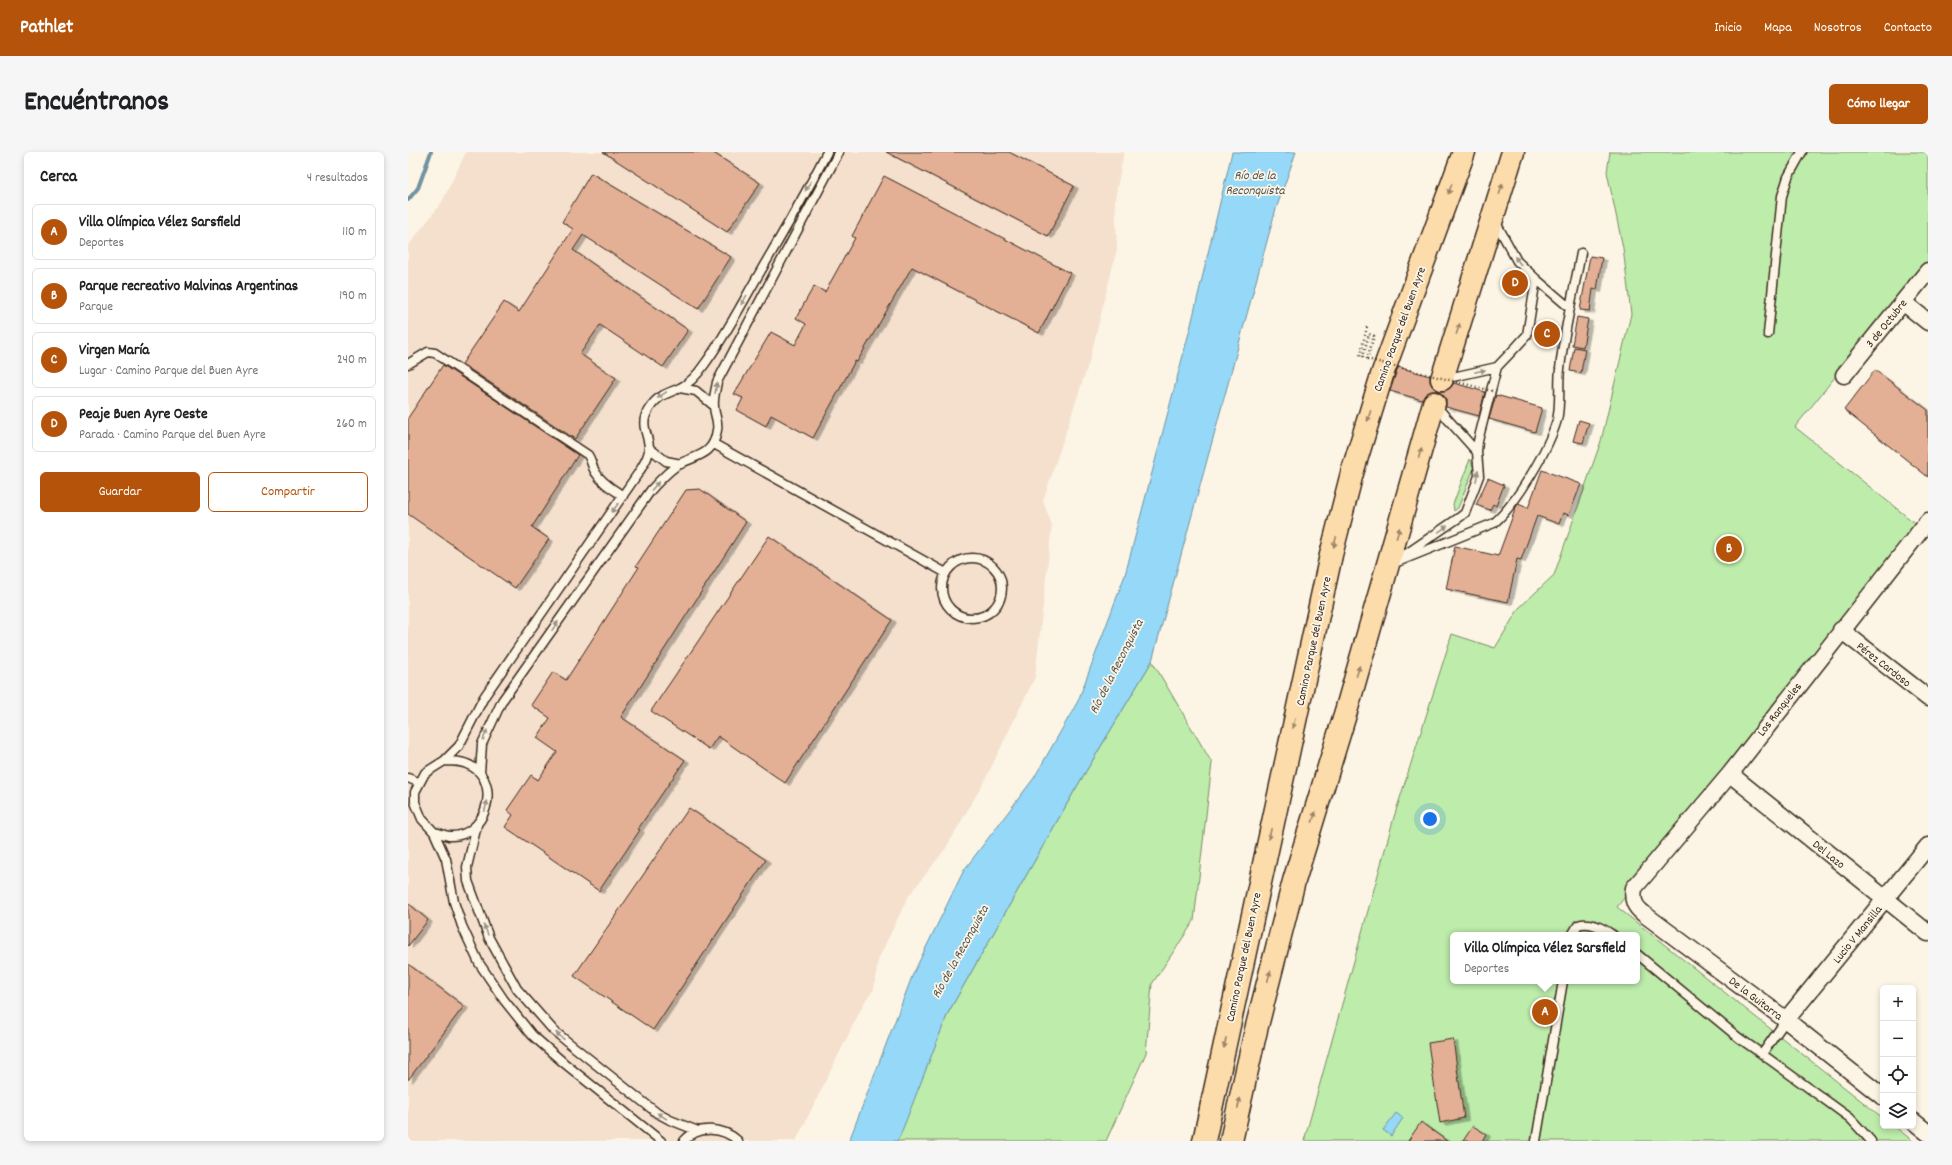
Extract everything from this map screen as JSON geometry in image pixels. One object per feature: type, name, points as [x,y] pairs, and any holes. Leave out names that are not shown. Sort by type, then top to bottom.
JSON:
[{"type":"highway","name":"Camino Parque del Buen Ayre","points":[[1204,1141],[1326,578],[1352,473],[1383,372],[1464,152]]},
{"type":"highway","points":[[1442,379],[1513,152]]},
{"type":"highway","points":[[1231,1141],[1256,1030],[1294,881],[1347,708],[1434,403]]},
{"type":"street","name":"3 de Octubre","points":[[1844,375],[1928,271]]},
{"type":"street","points":[[1903,302],[1928,322]]},
{"type":"street","name":"Los Ranqueles","points":[[1632,898],[1634,888],[1730,774],[1841,630],[1928,521]]},
{"type":"street","name":"Pérez Cardoso","points":[[1841,630],[1928,698]]},
{"type":"street","name":"Del Lazo","points":[[1730,774],[1928,933]]},
{"type":"street","name":"Lucio V Mansilla","points":[[1786,1020],[1928,846]]},
{"type":"street","name":"De la Guitarra","points":[[1632,898],[1635,907],[1786,1020],[1880,1095]]},
{"type":"street","points":[[1916,1123],[1928,1133]]},
{"type":"lane","points":[[661,1141],[564,1063],[532,1035],[504,1000],[479,962],[462,926],[454,902],[446,859],[434,832],[422,819],[415,802],[415,792],[418,782],[425,772],[444,761],[459,746],[484,697],[623,496],[646,460],[649,448],[644,432],[644,420],[648,410],[656,400],[666,392],[680,388],[694,378],[717,346],[827,152]]},
{"type":"lane","points":[[480,773],[482,744],[502,700],[652,490],[664,477],[681,464],[706,453],[714,444],[718,430],[714,405],[717,382],[839,152]]},
{"type":"lane","points":[[1768,334],[1782,196],[1788,178],[1802,152]]},
{"type":"lane","points":[[1493,216],[1517,261],[1570,308]]},
{"type":"lane","points":[[1387,566],[1494,523],[1504,514],[1538,463],[1550,440],[1557,419],[1560,369],[1581,252]]},
{"type":"lane","points":[[1387,566],[1465,513],[1479,476],[1477,452],[1478,440],[1497,367],[1527,335],[1536,279]]},
{"type":"lane","points":[[408,364],[428,352],[435,353],[588,456],[592,461],[594,471],[600,480],[623,496]]},
{"type":"lane","points":[[1442,379],[1497,367]]},
{"type":"lane","points":[[680,388],[696,391],[714,405]]},
{"type":"lane","points":[[1434,403],[1477,452]]},
{"type":"lane","points":[[714,444],[946,573]]},
{"type":"lane","points":[[649,448],[666,461],[681,464]]},
{"type":"lane","points":[[978,558],[987,561],[995,567],[1002,580],[1002,594],[999,603],[992,611],[983,616],[973,618],[958,614],[946,603],[942,593],[942,583],[946,573],[952,565],[960,560],[978,558]]},
{"type":"lane","points":[[444,761],[458,761],[471,766],[480,773],[485,783],[488,797],[486,810],[477,825],[467,867],[468,881],[488,938],[517,989],[554,1031],[657,1113],[698,1131]]},
{"type":"lane","points":[[408,778],[418,782]]},
{"type":"lane","points":[[434,832],[450,836],[466,832],[477,825]]},
{"type":"lane","points":[[1574,932],[1578,925],[1586,922],[1600,927],[1608,932]]},
{"type":"lane","points":[[1640,956],[1739,1038],[1850,1118],[1871,1141]]},
{"type":"lane","points":[[1536,1141],[1562,984]]},
{"type":"lane","points":[[1762,1054],[1786,1020]]},
{"type":"lane","points":[[684,1141],[698,1131],[713,1129],[730,1134],[738,1141]]},
{"type":"path","points":[[1367,327],[1360,356],[1363,356],[1369,334],[1374,336],[1367,359],[1496,392]]},
{"type":"shaded area","points":[[466,152],[1124,152],[1115,198],[1117,249],[1090,359],[1043,501],[1052,525],[1035,677],[986,778],[946,848],[908,897],[878,960],[874,989],[865,1001],[796,1141],[408,1141],[408,246],[442,202]]},
{"type":"green space","points":[[1610,152],[1928,152],[1928,261],[1795,427],[1916,524],[1617,907],[1880,1116],[1880,1129],[1898,1129],[1913,1141],[1304,1141],[1394,817],[1452,634],[1495,648],[1519,608],[1554,575],[1601,441],[1631,314],[1623,248],[1607,172]]},
{"type":"green space","points":[[1470,459],[1474,468],[1458,508],[1454,511],[1453,504]]},
{"type":"green space","points":[[1152,661],[1212,763],[1194,921],[1152,984],[1146,1053],[1106,1141],[897,1141],[948,1013],[1076,788]]},
{"type":"water","name":"Río de la Reconquista","points":[[1232,152],[1296,152],[1275,212],[1152,661],[1076,788],[948,1013],[897,1141],[849,1141],[913,974],[964,870],[1034,778],[1078,701],[1125,575],[1191,325]]},
{"type":"water","points":[[1396,1113],[1403,1118],[1391,1136],[1383,1130]]},
{"type":"building","points":[[603,152],[712,152],[760,183],[727,232]]},
{"type":"building","points":[[886,152],[1009,152],[1074,186],[1048,236]]},
{"type":"building","points":[[591,173],[731,257],[698,309],[583,235],[573,250],[688,330],[663,367],[600,325],[580,354],[616,378],[575,439],[462,364],[504,302],[519,312],[573,229],[562,222]]},
{"type":"building","points":[[884,176],[1070,273],[1039,333],[912,267],[857,362],[855,361],[813,438],[771,415],[766,426],[737,410],[743,398],[734,394],[771,332],[795,345],[806,324],[796,318],[814,286],[825,292],[855,238],[852,236]]},
{"type":"building","points":[[1590,256],[1602,258],[1597,290],[1593,289],[1590,311],[1580,310]]},
{"type":"building","points":[[1577,317],[1588,319],[1583,347],[1572,345]]},
{"type":"building","points":[[1574,347],[1585,349],[1581,373],[1570,371]]},
{"type":"building","points":[[443,365],[578,455],[532,527],[549,539],[515,588],[408,514],[408,418]]},
{"type":"building","points":[[1398,367],[1430,376],[1430,382],[1433,387],[1439,391],[1445,391],[1454,383],[1485,392],[1479,416],[1446,407],[1446,400],[1443,395],[1437,391],[1431,391],[1426,394],[1422,400],[1390,391]]},
{"type":"building","points":[[1875,370],[1928,410],[1928,477],[1844,410]]},
{"type":"building","points":[[1496,395],[1542,408],[1535,432],[1489,419]]},
{"type":"building","points":[[1579,420],[1589,423],[1583,443],[1573,441]]},
{"type":"building","points":[[1542,470],[1581,484],[1569,515],[1563,513],[1559,524],[1537,516],[1521,560],[1517,559],[1508,602],[1446,589],[1455,546],[1498,556],[1516,507],[1518,504],[1528,508]]},
{"type":"building","points":[[1488,478],[1504,485],[1496,506],[1493,504],[1490,510],[1476,505]]},
{"type":"building","points":[[700,489],[746,522],[621,717],[685,760],[638,829],[640,830],[599,891],[505,827],[513,815],[507,810],[531,775],[538,780],[557,752],[537,738],[550,718],[531,705],[553,672],[566,680],[639,567],[636,566],[686,490]]},
{"type":"building","points":[[769,536],[892,620],[785,783],[718,736],[709,749],[651,711]]},
{"type":"building","points":[[689,808],[766,860],[653,1030],[574,976]]},
{"type":"building","points":[[408,903],[428,920],[408,946]]},
{"type":"building","points":[[408,964],[464,1006],[408,1080]]},
{"type":"building","points":[[1453,1039],[1464,1118],[1440,1123],[1428,1043]]},
{"type":"building","points":[[1421,1122],[1426,1126],[1447,1141],[1408,1141]]},
{"type":"building","points":[[1473,1126],[1486,1134],[1482,1141],[1463,1141]]},
{"type":"waterway","points":[[408,200],[418,188],[431,152]]},
{"type":"place","name":"Peaje Buen Ayre Oeste","points":[[1515,283]]},
{"type":"place","name":"Virgen María","points":[[1547,334]]},
{"type":"place","name":"Parque recreativo Malvinas Argentinas","points":[[1729,549]]},
{"type":"place","name":"Villa Olímpica Vélez Sarsfield","points":[[1545,1012]]}]
